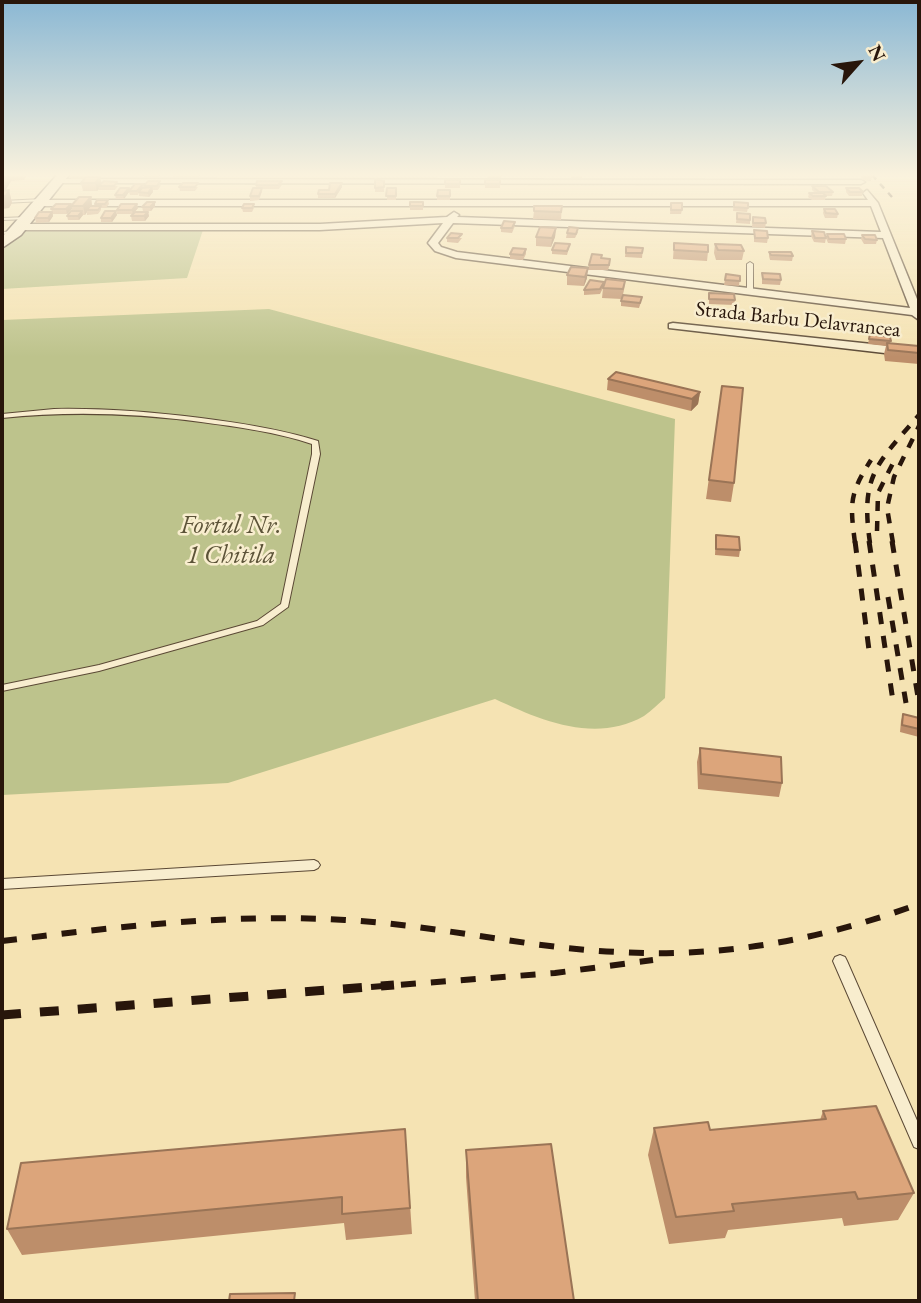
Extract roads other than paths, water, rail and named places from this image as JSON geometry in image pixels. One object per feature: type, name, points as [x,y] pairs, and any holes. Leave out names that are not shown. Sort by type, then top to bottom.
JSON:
[{"type":"street","points":[[439,236],[433,243],[435,247],[464,257],[750,291],[918,315]]},
{"type":"street","points":[[886,236],[918,315]]},
{"type":"street","name":"Strada Barbu Delavrancea","points":[[673,326],[919,353]]},
{"type":"lane","points":[[750,264],[750,291]]},
{"type":"lane","points":[[2,416],[81,409],[170,416],[254,427],[302,438],[315,443],[316,454],[285,605],[275,614],[260,624],[113,664],[41,682],[2,688]]},
{"type":"lane","points":[[2,884],[314,865]]},
{"type":"lane","points":[[840,961],[919,1142]]},
{"type":"railway","points":[[870,543],[868,501],[875,472],[892,446],[919,415]]},
{"type":"railway","points":[[893,543],[887,508],[894,477],[919,426]]},
{"type":"railway","points":[[877,531],[878,493],[895,459]]},
{"type":"railway","points":[[855,543],[853,500],[871,460]]},
{"type":"railway","points":[[855,541],[869,650]]},
{"type":"railway","points":[[869,541],[893,701]]},
{"type":"railway","points":[[892,541],[919,703]]},
{"type":"railway","points":[[888,597],[906,703]]},
{"type":"railway","points":[[2,941],[173,923],[302,918],[379,923],[584,950],[696,952],[808,937],[919,904]]},
{"type":"railway","points":[[371,987],[555,973],[653,960]]},
{"type":"railway","points":[[2,1015],[394,985]]},
{"type":"park label","name":"Fortul Nr. 1 Chitila","points":[[231,541]]}]
